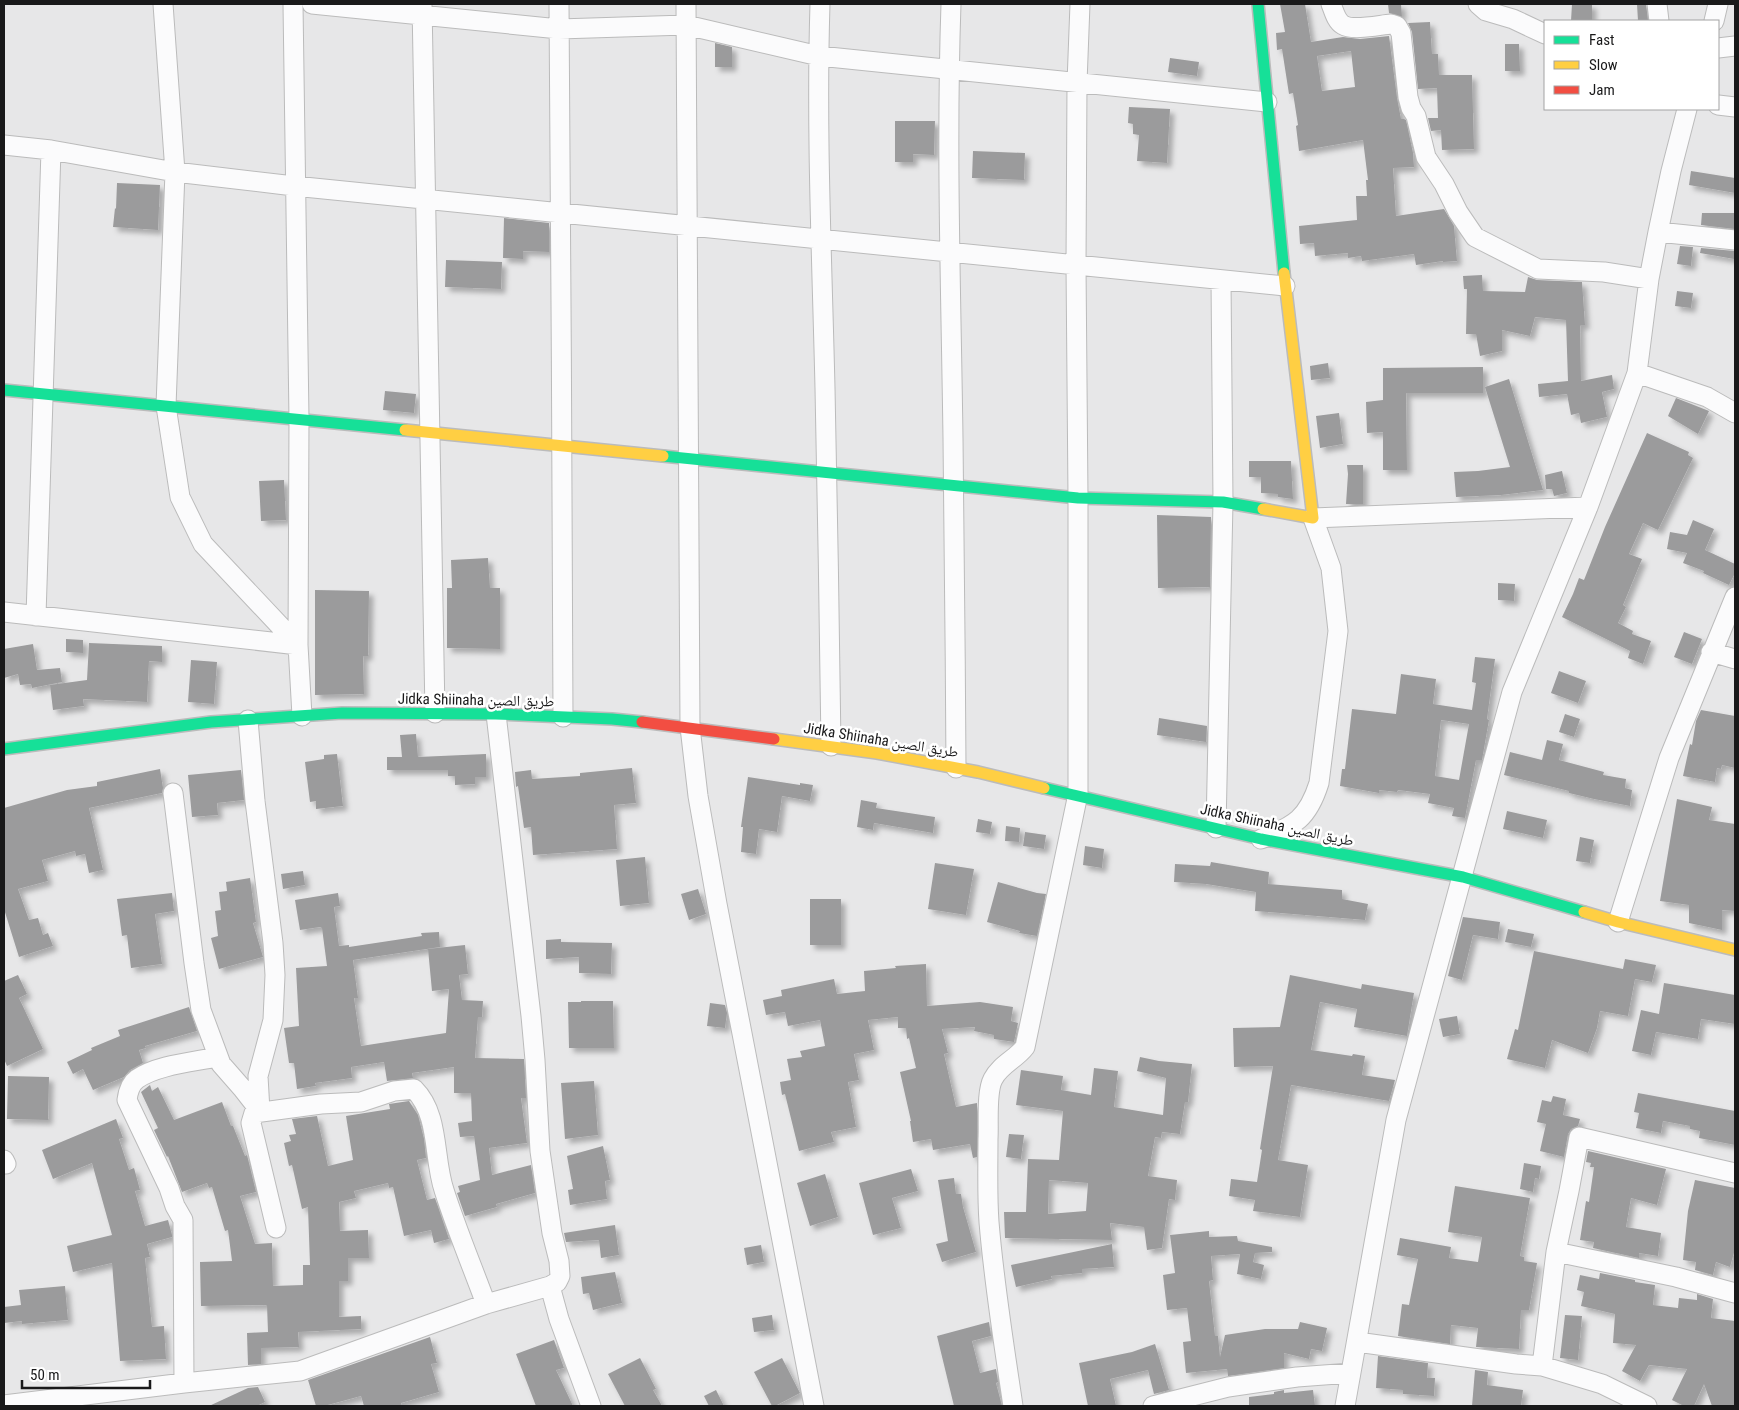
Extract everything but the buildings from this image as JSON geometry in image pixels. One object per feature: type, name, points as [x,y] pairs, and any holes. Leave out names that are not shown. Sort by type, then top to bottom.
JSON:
[{"type":"street","points":[[162,4],[174,172],[166,406],[180,497],[203,544],[298,645]]},
{"type":"street","points":[[292,4],[299,420],[298,645],[302,716]]},
{"type":"street","points":[[312,4],[422,9],[559,29],[686,25],[819,56],[1267,102]]},
{"type":"street","points":[[559,4],[563,717]]},
{"type":"street","points":[[686,4],[690,727],[698,796],[717,904],[814,1406]]},
{"type":"street","points":[[820,4],[821,240],[831,746]]},
{"type":"street","points":[[951,4],[949,69],[950,252],[956,768]]},
{"type":"street","points":[[1013,1406],[989,1223],[987,1178],[989,1105],[992,1080],[999,1069],[1017,1057],[1025,1047],[1048,945],[1078,794],[1076,82],[1080,4]]},
{"type":"street","points":[[1258,4],[1285,286],[1313,518],[1331,568],[1338,631],[1319,783],[1314,801],[1301,818],[1282,831],[1262,839]]},
{"type":"street","points":[[1331,4],[1335,16],[1342,25],[1353,28],[1391,24],[1397,26],[1400,33],[1408,97],[1411,108],[1416,116],[1426,157],[1475,237],[1538,269],[1604,272],[1649,280]]},
{"type":"street","points":[[1478,4],[1486,11],[1513,19],[1544,34]]},
{"type":"street","points":[[1657,4],[1659,20]]},
{"type":"street","points":[[1714,20],[1718,4]]},
{"type":"street","points":[[422,9],[424,199],[431,433],[435,713]]},
{"type":"street","points":[[1719,48],[1735,46]]},
{"type":"street","points":[[1719,105],[1735,107]]},
{"type":"street","points":[[1345,1406],[1396,1120],[1512,692],[1588,508],[1637,373],[1649,280],[1658,232],[1687,110]]},
{"type":"street","points":[[4,145],[51,150],[174,172],[294,186],[1285,286]]},
{"type":"street","points":[[36,616],[51,150]]},
{"type":"street","points":[[1658,232],[1735,240]]},
{"type":"street","points":[[1216,828],[1223,502],[1221,280]]},
{"type":"street","points":[[1637,373],[1707,397],[1735,413]]},
{"type":"street","points":[[4,390],[1078,498],[1223,502],[1313,518],[1588,508]]},
{"type":"street","points":[[1618,922],[1669,758],[1735,597]]},
{"type":"street","points":[[4,612],[298,645]]},
{"type":"street","points":[[1711,652],[1735,658]]},
{"type":"street","name":"Jidka Shiinaha طريق الصين","points":[[4,749],[134,731],[342,713],[496,714],[612,719],[690,727],[877,753],[1078,794],[1262,839],[1463,877],[1618,922],[1735,950]]},
{"type":"street","points":[[4,1405],[141,1398],[184,1383],[300,1371],[486,1304],[550,1286],[557,1282],[560,1276],[559,1261],[552,1233],[540,1151],[533,1034],[496,714]]},
{"type":"street","points":[[248,720],[255,801],[273,942],[275,975],[272,1020],[258,1076],[260,1111]]},
{"type":"street","points":[[173,793],[201,1010],[220,1064],[260,1111]]},
{"type":"street","points":[[184,1383],[183,1220],[174,1206],[169,1188],[127,1100],[128,1089],[135,1080],[153,1072],[217,1057]]},
{"type":"street","points":[[276,1228],[251,1123],[254,1113],[321,1104],[361,1102],[394,1091],[414,1089],[421,1096],[428,1110],[443,1187],[486,1304]]},
{"type":"street","points":[[1542,1366],[1556,1252],[1579,1137],[1735,1173]]},
{"type":"street","points":[[1556,1252],[1676,1277],[1735,1293]]},
{"type":"street","points":[[550,1286],[591,1406]]},
{"type":"street","points":[[1357,1342],[1542,1366],[1602,1384],[1648,1406]]},
{"type":"street","points":[[1153,1406],[1228,1386],[1297,1377],[1352,1373]]},
{"type":"traffic: fast","points":[[1258,4],[1284,273]]},
{"type":"traffic: fast","points":[[4,390],[405,430]]},
{"type":"traffic: fast","points":[[663,456],[1078,498],[1223,502],[1263,509]]},
{"type":"traffic: fast","points":[[4,749],[211,722],[342,713],[496,714],[642,722]]},
{"type":"traffic: fast","points":[[1044,788],[1261,839],[1463,877],[1584,912]]},
{"type":"traffic: slow","points":[[1263,509],[1313,518],[1284,273]]},
{"type":"traffic: slow","points":[[405,430],[663,456]]},
{"type":"traffic: slow","points":[[774,739],[877,753],[978,772],[1044,788]]},
{"type":"traffic: slow","points":[[1584,912],[1735,950]]},
{"type":"traffic: jam","points":[[642,722],[774,739]]}]
